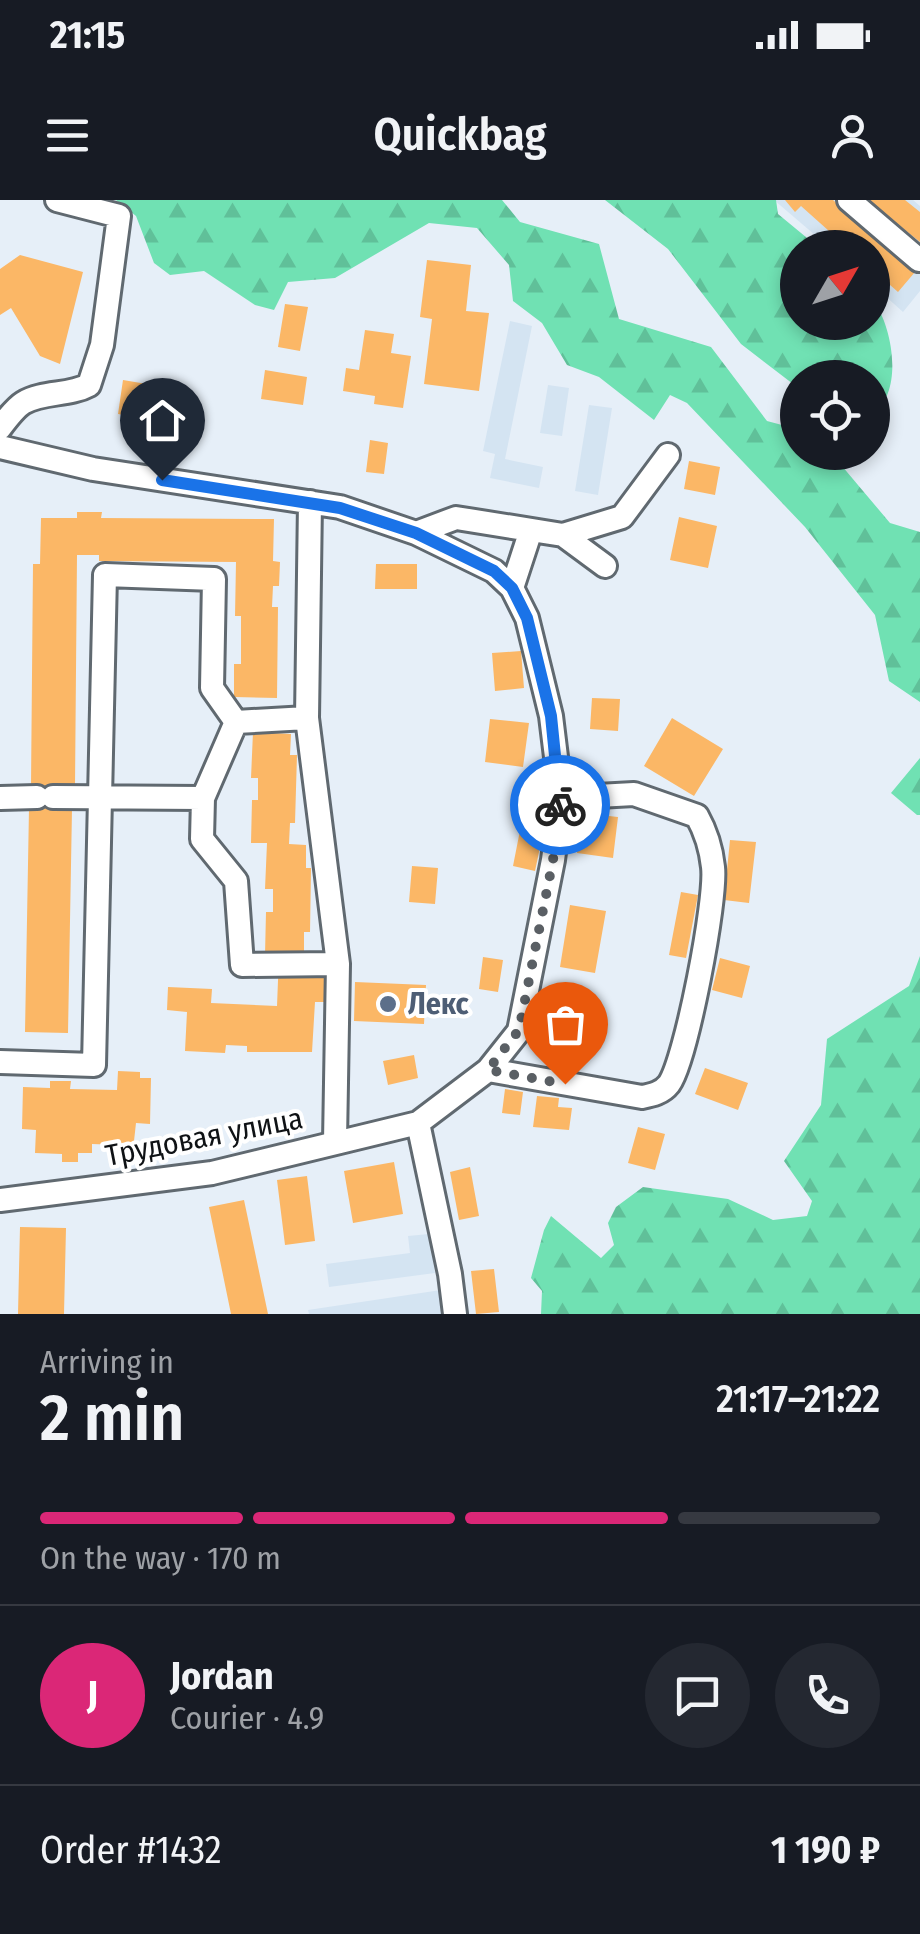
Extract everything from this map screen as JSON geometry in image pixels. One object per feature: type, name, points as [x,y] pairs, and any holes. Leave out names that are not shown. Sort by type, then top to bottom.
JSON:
[{"type":"street","points":[[0,428],[24,403],[89,386],[102,346],[118,216],[57,200]]},
{"type":"street","points":[[849,200],[920,260]]},
{"type":"street","points":[[0,447],[93,469],[340,508],[416,533],[494,571],[512,588],[531,530]]},
{"type":"street","points":[[416,533],[456,518],[563,535],[622,517],[668,455]]},
{"type":"street","points":[[310,502],[307,718],[338,964],[335,1142]]},
{"type":"street","points":[[563,535],[606,566]]},
{"type":"street","points":[[0,1062],[94,1065],[105,575],[214,579],[212,688],[236,722]]},
{"type":"street","name":"Трудовая улица","points":[[0,1200],[212,1173],[418,1122],[488,1070],[519,1030],[553,860],[561,798],[551,716],[527,618],[512,588]]},
{"type":"street","points":[[236,722],[307,718]]},
{"type":"street","points":[[236,722],[202,798],[202,839],[236,881],[242,966],[338,964]]},
{"type":"street","points":[[488,1070],[642,1097],[660,1093],[670,1083],[682,1044],[706,945],[714,870],[706,831],[697,816],[634,794],[561,798]]},
{"type":"street","points":[[0,798],[202,798]]},
{"type":"street","points":[[418,1122],[455,1314]]},
{"type":"shaded area","points":[[774,200],[913,200],[920,206],[920,291],[903,312],[890,300],[890,230],[809,230]]},
{"type":"shaded area","points":[[510,321],[532,326],[505,459],[543,467],[539,488],[490,478],[495,454],[483,451]]},
{"type":"shaded area","points":[[548,385],[569,388],[562,436],[540,433]]},
{"type":"shaded area","points":[[589,405],[612,408],[598,495],[575,491]]},
{"type":"shaded area","points":[[429,1234],[435,1273],[329,1287],[326,1264],[410,1253],[408,1236]]},
{"type":"shaded area","points":[[441,1290],[445,1314],[309,1314],[308,1310]]},
{"type":"green space","points":[[116,200],[502,200],[520,222],[599,244],[619,319],[711,347],[767,421],[780,424],[780,470],[845,470],[890,523],[920,532],[920,702],[889,681],[875,615],[805,527],[687,403],[670,395],[654,420],[599,377],[567,365],[542,323],[513,301],[509,265],[477,228],[429,223],[335,278],[288,282],[274,310],[255,305],[204,271],[170,275],[154,263],[136,216]]},
{"type":"green space","points":[[605,200],[776,200],[778,214],[797,230],[780,230],[780,340],[890,340],[892,358],[890,385],[890,360],[780,360],[780,374],[741,344],[668,249]]},
{"type":"green space","points":[[920,758],[920,815],[917,815],[891,793]]},
{"type":"green space","points":[[920,956],[920,1314],[541,1314],[542,1291],[531,1278],[551,1216],[601,1258],[614,1245],[608,1223],[616,1207],[643,1187],[728,1199],[773,1220],[807,1216],[812,1201],[784,1161],[821,1105],[827,1039],[909,986]]},
{"type":"building","points":[[785,200],[833,200],[867,230],[828,230],[801,206],[795,212]]},
{"type":"building","points":[[867,200],[905,200],[920,212],[920,242]]},
{"type":"building","points":[[890,250],[915,272],[898,292],[890,285]]},
{"type":"building","points":[[20,255],[83,272],[60,364],[40,356],[11,308],[0,315],[0,269]]},
{"type":"building","points":[[427,260],[471,265],[466,311],[489,313],[479,391],[424,384],[432,319],[420,317]]},
{"type":"building","points":[[285,304],[308,307],[300,351],[278,347]]},
{"type":"building","points":[[365,330],[394,334],[391,353],[411,356],[403,408],[374,404],[375,396],[343,391],[346,368],[359,370]]},
{"type":"building","points":[[265,370],[307,377],[303,405],[261,399]]},
{"type":"building","points":[[123,380],[170,388],[164,422],[118,414]]},
{"type":"building","points":[[370,440],[388,443],[384,474],[366,472]]},
{"type":"building","points":[[689,461],[720,467],[715,495],[684,489]]},
{"type":"building","points":[[77,512],[102,512],[101,518],[274,519],[273,561],[280,562],[279,586],[273,586],[272,607],[278,607],[277,698],[234,697],[234,664],[241,664],[241,616],[235,616],[236,562],[99,561],[99,555],[77,555],[75,786],[53,786],[53,809],[72,809],[68,1033],[25,1032],[29,808],[37,808],[37,786],[31,786],[33,564],[40,564],[41,518],[77,518]]},
{"type":"building","points":[[679,517],[717,526],[708,568],[670,560]]},
{"type":"building","points":[[376,564],[417,564],[417,589],[375,589]]},
{"type":"building","points":[[521,651],[524,688],[495,691],[492,653]]},
{"type":"building","points":[[592,698],[620,699],[618,731],[590,729]]},
{"type":"building","points":[[672,718],[723,749],[694,796],[644,766]]},
{"type":"building","points":[[490,719],[529,723],[523,767],[485,762]]},
{"type":"building","points":[[253,732],[291,734],[290,755],[297,755],[295,823],[290,823],[289,844],[306,845],[306,868],[311,868],[310,932],[304,932],[304,956],[326,979],[325,1002],[315,1002],[312,1052],[247,1052],[247,1046],[226,1045],[225,1053],[185,1051],[187,1012],[167,1010],[168,987],[212,989],[211,1003],[277,1006],[279,955],[265,955],[266,912],[273,912],[273,889],[265,889],[267,843],[251,843],[252,800],[258,800],[258,778],[251,778]]},
{"type":"building","points":[[524,810],[547,814],[535,871],[513,866]]},
{"type":"building","points":[[581,813],[618,817],[613,858],[577,853]]},
{"type":"building","points":[[730,840],[756,842],[749,903],[724,900]]},
{"type":"building","points":[[412,866],[438,868],[435,904],[409,902]]},
{"type":"building","points":[[681,892],[698,895],[686,958],[669,955]]},
{"type":"building","points":[[570,905],[606,911],[595,973],[560,967]]},
{"type":"building","points":[[483,957],[503,960],[498,992],[479,989]]},
{"type":"building","points":[[720,958],[750,966],[742,998],[712,990]]},
{"type":"building","points":[[355,982],[426,985],[424,1024],[354,1021]]},
{"type":"building","points":[[540,1016],[569,1019],[567,1047],[537,1044]]},
{"type":"building","points":[[414,1055],[418,1078],[388,1085],[383,1061]]},
{"type":"building","points":[[705,1068],[748,1083],[738,1110],[695,1094]]},
{"type":"building","points":[[118,1071],[140,1072],[140,1078],[151,1078],[150,1124],[136,1123],[133,1150],[92,1144],[92,1153],[78,1153],[78,1162],[62,1162],[62,1154],[35,1153],[36,1130],[22,1129],[23,1087],[50,1088],[50,1081],[71,1081],[70,1089],[117,1090]]},
{"type":"building","points":[[505,1089],[523,1092],[520,1115],[502,1113]]},
{"type":"building","points":[[537,1096],[559,1098],[558,1107],[572,1108],[569,1130],[533,1127]]},
{"type":"building","points":[[638,1127],[665,1134],[655,1170],[628,1163]]},
{"type":"building","points":[[394,1162],[403,1214],[353,1223],[344,1171]]},
{"type":"building","points":[[470,1167],[479,1216],[459,1220],[450,1172]]},
{"type":"building","points":[[307,1176],[315,1241],[285,1245],[277,1180]]},
{"type":"building","points":[[244,1200],[268,1314],[231,1314],[209,1207]]},
{"type":"building","points":[[20,1227],[66,1228],[64,1314],[18,1314]]},
{"type":"building","points":[[494,1269],[499,1312],[476,1314],[471,1271]]},
{"type":"way so far","points":[[560,805],[519,1030],[488,1070],[565,1084]]},
{"type":"place","name":"Лекс","points":[[388,1004]]},
{"type":"route","points":[[162,480],[340,508],[416,533],[494,571],[512,588],[527,618],[551,716],[560,805]]}]
